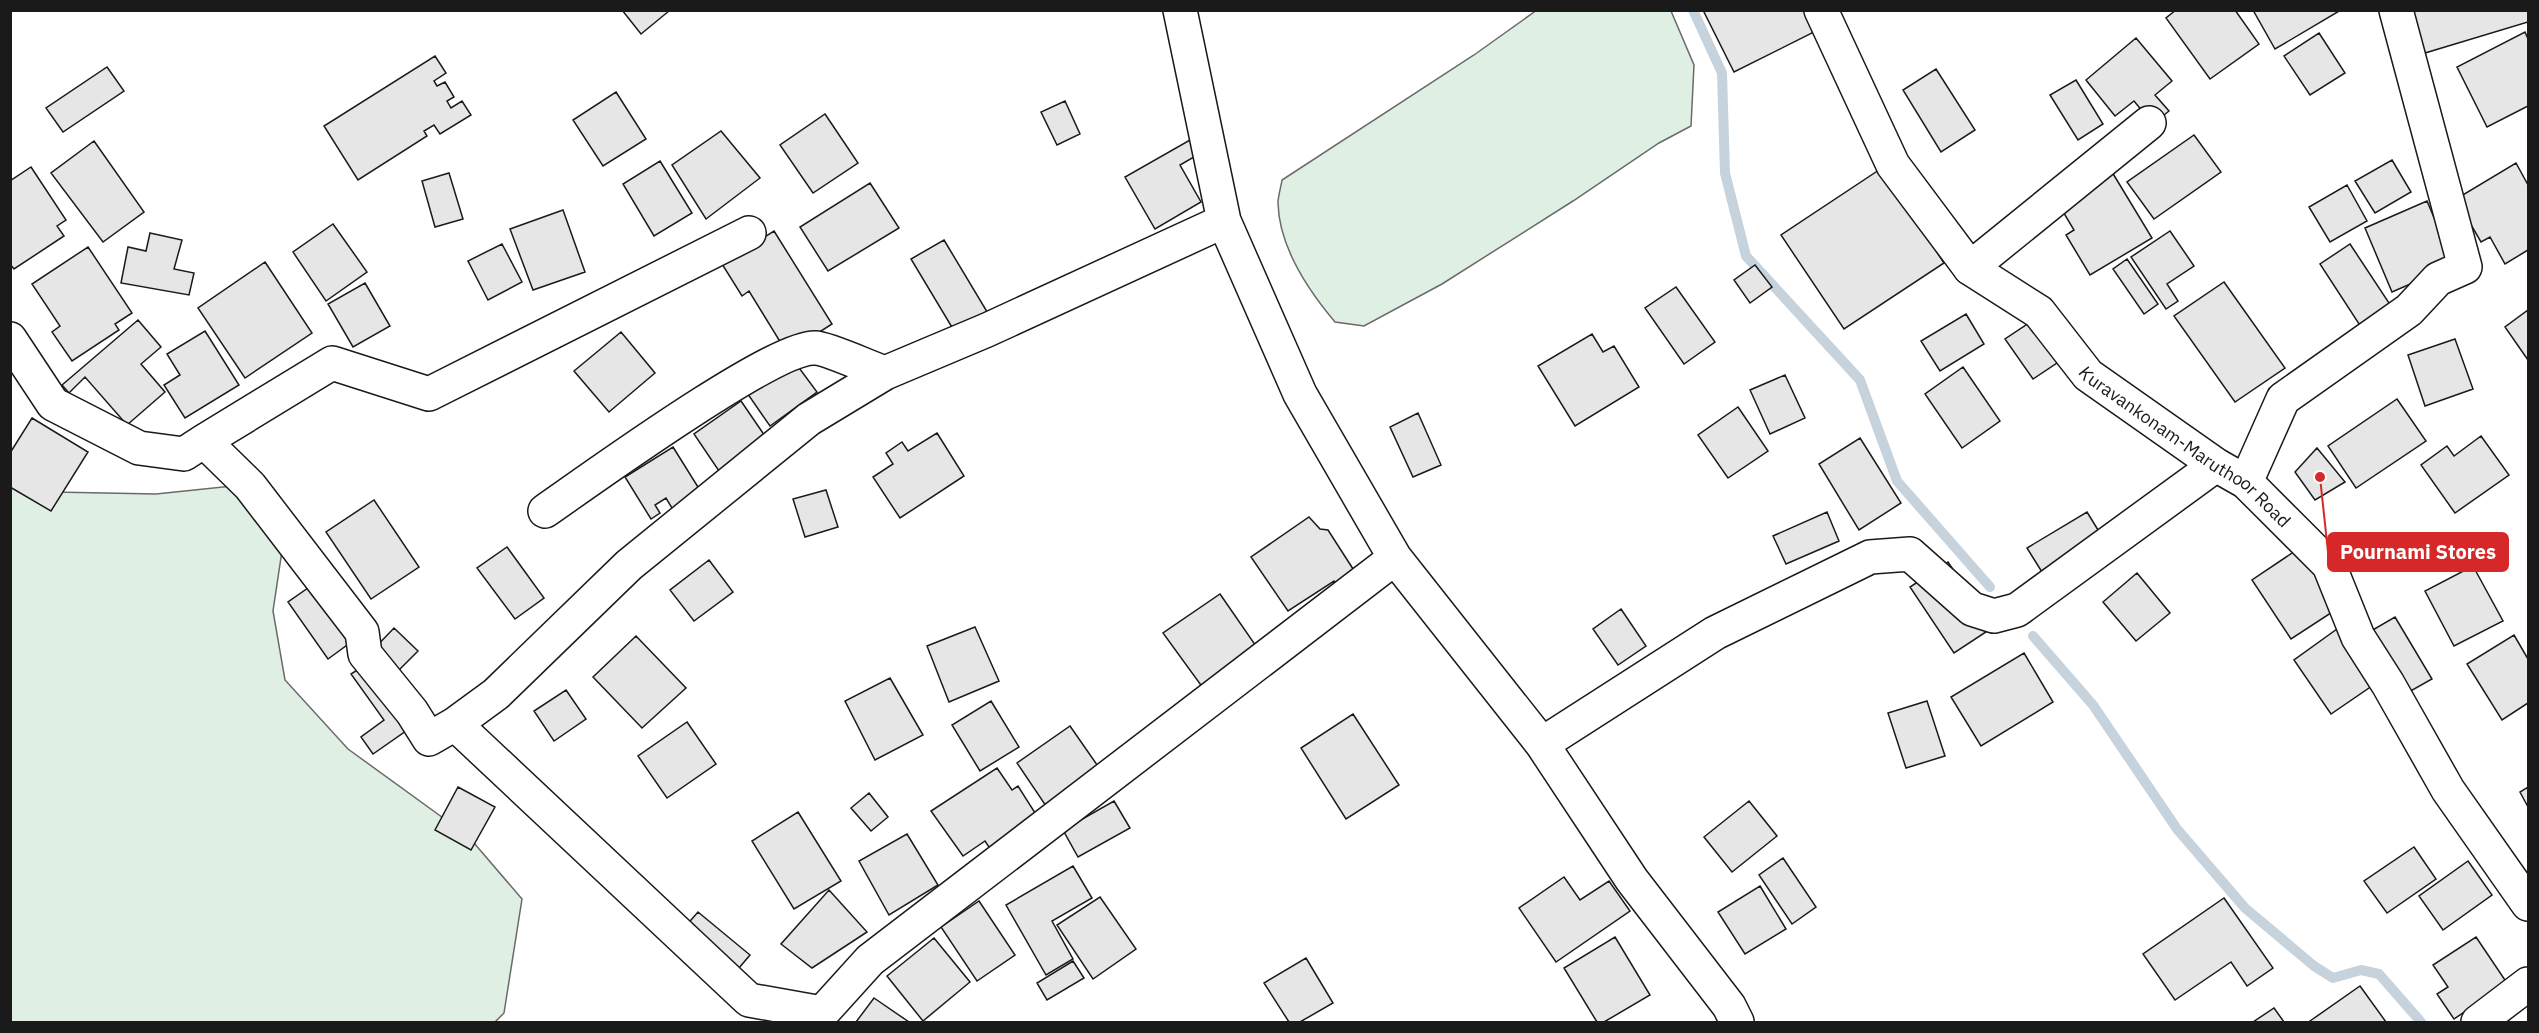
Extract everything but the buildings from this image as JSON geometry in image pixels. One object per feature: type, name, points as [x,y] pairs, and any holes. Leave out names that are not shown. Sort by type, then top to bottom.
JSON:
[{"type":"street","points":[[1180,10],[1224,221],[1300,394],[1395,558],[1542,744],[1632,880],[1729,1006],[1737,1023]]},
{"type":"street","name":"Kuravankonam-Maruthoor Road","points":[[1821,10],[1893,165],[1970,268],[2039,312],[2088,375],[2216,465],[2246,482],[2330,566],[2358,637],[2388,684],[2448,790],[2529,904]]},
{"type":"street","points":[[2246,482],[2283,399],[2409,310],[2438,279],[2465,267],[2396,10]]},
{"type":"street","points":[[1970,268],[2149,123]]},
{"type":"street","points":[[204,441],[250,486],[362,632],[365,654],[412,712],[429,739],[455,724],[496,694],[629,565],[809,419],[885,373],[987,330],[1224,221]]},
{"type":"street","points":[[10,339],[53,404],[139,448],[183,454],[332,363],[429,394],[749,232]]},
{"type":"street","points":[[545,511],[658,433],[758,371],[792,354],[815,348],[885,373]]},
{"type":"street","points":[[1542,744],[1715,633],[1870,556],[1910,554],[1972,609],[1994,616],[2017,610],[2216,465]]},
{"type":"street","points":[[455,724],[749,1000],[822,1012],[870,960],[1395,558]]},
{"type":"street","points":[[2478,1023],[2529,984]]},
{"type":"green space","points":[[1537,10],[1671,11],[1694,65],[1691,126],[1659,143],[1442,284],[1364,326],[1335,322],[1305,282],[1289,252],[1280,219],[1278,200],[1282,180],[1474,55]]},
{"type":"green space","points":[[10,474],[53,492],[156,494],[242,485],[283,544],[273,611],[285,680],[348,749],[468,836],[522,899],[504,1013],[495,1022],[11,1022]]},
{"type":"waterway","points":[[1693,10],[1722,73],[1725,173],[1746,256],[1860,380],[1897,481],[1990,587]]},
{"type":"waterway","points":[[2033,636],[2093,705],[2177,829],[2245,908],[2314,966],[2333,978],[2361,970],[2379,974],[2421,1022]]},
{"type":"place","name":"Pournami Stores","points":[[2320,477]]}]
